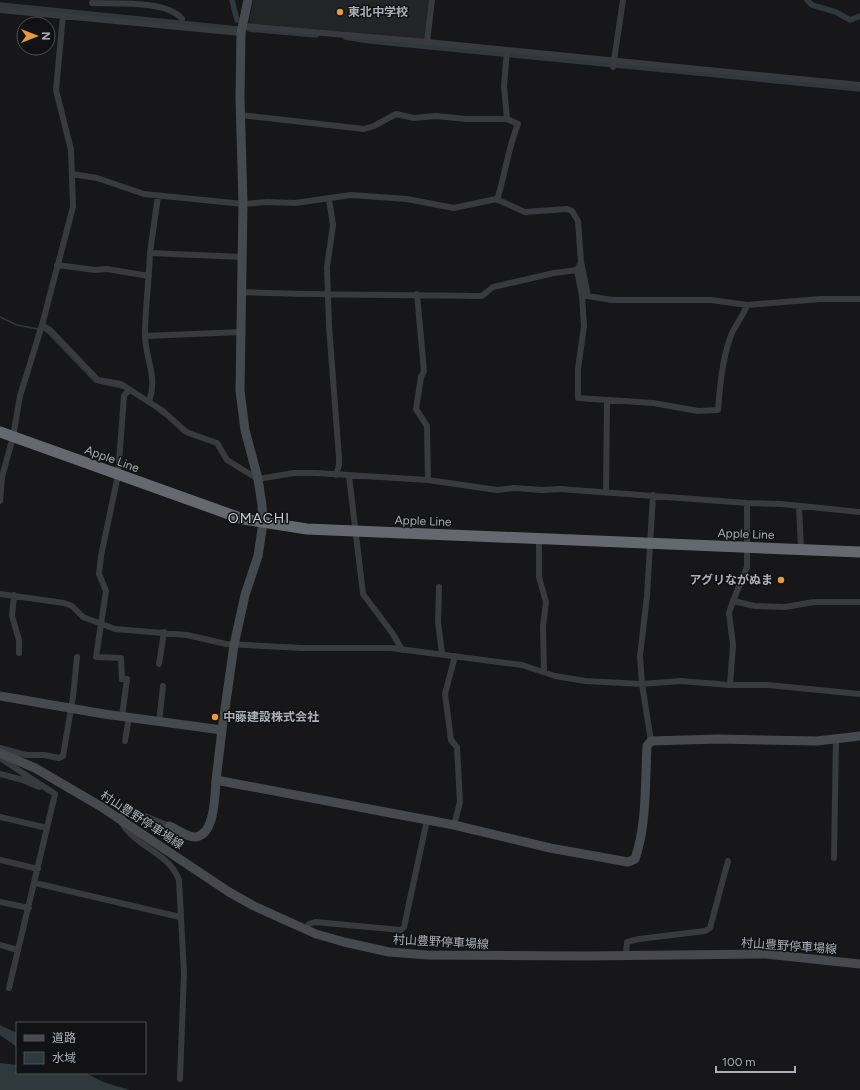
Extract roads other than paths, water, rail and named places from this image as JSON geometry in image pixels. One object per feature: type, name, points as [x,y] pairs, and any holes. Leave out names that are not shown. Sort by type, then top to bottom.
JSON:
[{"type":"highway","name":"Apple Line","points":[[0,432],[243,519],[263,523],[307,529],[860,552]]},
{"type":"street","points":[[180,1079],[184,972],[179,880],[176,872],[170,865],[124,828],[120,820],[122,815],[128,813],[137,814],[193,837],[200,836],[208,830],[214,804],[222,730],[234,645],[245,595],[258,556],[263,523],[262,505],[258,479],[245,430],[240,391],[243,204],[240,115],[242,30],[248,0]]},
{"type":"street","points":[[427,42],[432,0]]},
{"type":"street","points":[[613,64],[623,0]]},
{"type":"street","points":[[92,3],[159,2],[179,15],[182,19]]},
{"type":"street","points":[[0,10],[242,30],[427,42],[507,53],[613,64],[860,86]]},
{"type":"street","points":[[0,498],[2,476],[13,437],[20,396],[42,325],[72,207],[71,150],[56,90],[63,15]]},
{"type":"street","points":[[507,53],[504,86],[507,119]]},
{"type":"street","points":[[240,115],[364,129],[374,126],[396,114],[414,118],[436,116],[466,119],[507,119],[518,124],[512,140],[507,165],[497,200]]},
{"type":"street","points":[[72,174],[97,178],[132,191],[158,196],[176,198],[191,197],[243,204],[267,202],[290,204],[351,195],[407,199],[454,208],[497,200],[525,212],[566,209],[572,211],[578,221],[585,296],[584,326],[578,368],[578,398],[653,403],[698,411],[718,410],[720,379],[727,349],[731,336],[747,305]]},
{"type":"street","points":[[149,402],[153,390],[153,372],[148,363],[146,336],[150,253],[158,196]]},
{"type":"street","points":[[329,199],[333,224],[328,258],[328,294],[340,465],[336,475]]},
{"type":"street","points":[[150,253],[242,257]]},
{"type":"street","points":[[581,262],[577,270],[585,296]]},
{"type":"street","points":[[57,265],[95,270],[107,269],[149,276]]},
{"type":"street","points":[[242,292],[291,295],[417,294],[482,296],[493,287],[554,273],[577,270]]},
{"type":"street","points":[[417,294],[424,371],[420,378],[416,409],[427,426],[428,480]]},
{"type":"street","points":[[585,296],[612,300],[711,300],[747,305],[860,299]]},
{"type":"street","points":[[42,325],[50,330],[98,380],[121,384],[149,402],[186,432],[217,443],[227,460],[258,479],[294,473],[428,480],[497,490],[514,488],[542,490],[560,489],[653,495],[747,504],[799,506],[860,512]]},
{"type":"street","points":[[146,336],[241,332]]},
{"type":"street","points":[[125,741],[127,679],[122,679],[121,658],[96,657],[106,591],[99,574],[101,556],[118,475],[124,396],[129,389]]},
{"type":"street","points":[[606,493],[608,401]]},
{"type":"street","points":[[349,476],[363,594],[393,634],[402,650]]},
{"type":"street","points":[[216,780],[454,825],[550,848],[628,862],[634,859],[639,847],[644,805],[647,746],[651,741],[642,684],[640,656],[651,544],[653,495]]},
{"type":"street","points":[[730,685],[733,645],[729,613],[747,567],[747,504]]},
{"type":"street","points":[[799,506],[801,549]]},
{"type":"street","points":[[539,539],[539,578],[546,602],[543,626],[544,672]]},
{"type":"street","points":[[439,587],[438,622],[442,654]]},
{"type":"street","points":[[0,594],[64,603],[72,606],[84,617],[115,629],[164,632],[234,645],[303,648],[364,647],[442,654],[522,665],[544,672],[585,681],[642,684],[681,680],[730,685],[768,685],[860,694]]},
{"type":"street","points":[[14,596],[12,616],[19,640],[19,653]]},
{"type":"street","points":[[733,601],[755,606],[786,607],[814,602],[860,602]]},
{"type":"street","points":[[159,664],[164,632]]},
{"type":"street","points":[[454,825],[460,802],[457,747],[451,740],[445,694],[456,656]]},
{"type":"street","points":[[0,748],[26,755],[44,755],[61,758],[71,708],[77,658]]},
{"type":"street","points":[[159,722],[163,686]]},
{"type":"street","points":[[0,696],[125,717],[222,730]]},
{"type":"street","points":[[651,741],[718,739],[817,741],[860,736]]},
{"type":"street","points":[[834,858],[836,739]]},
{"type":"street","name":"村山豊野停車場線","points":[[0,753],[35,768],[67,786],[229,892],[268,913],[306,929],[338,940],[384,951],[427,955],[584,956],[626,954],[766,954],[860,964]]},
{"type":"street","points":[[0,758],[55,794]]},
{"type":"street","points":[[0,774],[23,780],[55,794]]},
{"type":"street","points":[[9,988],[55,794]]},
{"type":"street","points":[[0,817],[47,828]]},
{"type":"street","points":[[306,929],[309,924],[315,922],[401,930],[404,927],[427,820]]},
{"type":"street","points":[[0,860],[38,869]]},
{"type":"street","points":[[626,954],[627,942],[639,939],[705,931],[710,928],[728,861]]},
{"type":"street","points":[[35,883],[180,917]]},
{"type":"street","points":[[0,902],[29,908]]},
{"type":"street","points":[[0,945],[18,950]]},
{"type":"water","points":[[0,1025],[16,1033],[16,1046],[0,1035]]},
{"type":"water","points":[[0,1063],[16,1065],[16,1074],[88,1074],[103,1082],[130,1090],[0,1090]]},
{"type":"waterway","points":[[232,0],[237,20]]},
{"type":"waterway","points":[[807,0],[812,5],[836,12],[850,20],[860,16]]},
{"type":"waterway","points":[[0,5],[238,29]]},
{"type":"waterway","points":[[249,29],[316,35]]},
{"type":"waterway","points":[[345,37],[370,41],[860,89]]},
{"type":"waterway","points":[[0,317],[17,325],[38,329]]},
{"type":"waterway","points":[[42,330],[46,331],[95,382],[122,388]]},
{"type":"waterway","points":[[157,410],[163,415]]},
{"type":"place","name":"東北中学校","points":[[340,12]]},
{"type":"place","name":"アグリながぬま","points":[[781,580]]},
{"type":"place","name":"中藤建設株式会社","points":[[215,717]]},
{"type":"district","name":"OMACHI","points":[[259,518]]}]
